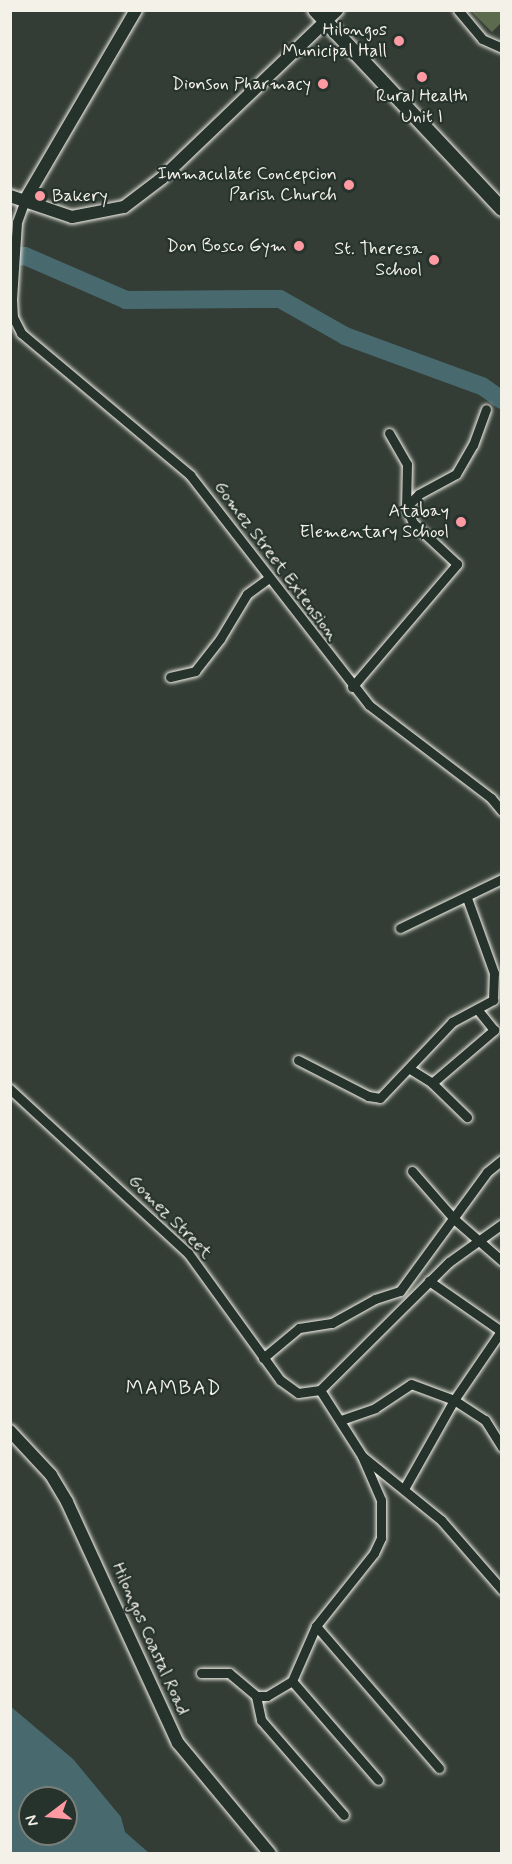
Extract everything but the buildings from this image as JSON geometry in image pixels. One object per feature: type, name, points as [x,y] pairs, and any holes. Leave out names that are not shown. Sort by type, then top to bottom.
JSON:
[{"type":"main road","points":[[315,10],[501,209]]},
{"type":"street","points":[[10,338],[21,333],[12,313],[18,222],[25,200],[136,10]]},
{"type":"street","points":[[10,196],[72,217],[124,207],[162,178],[337,10]]},
{"type":"street","points":[[458,10],[482,39],[500,44]]},
{"type":"street","name":"Gomez Street Extension","points":[[21,333],[190,475],[352,687],[369,705],[491,798],[501,811]]},
{"type":"street","points":[[406,507],[419,494],[456,474],[473,445],[486,409]]},
{"type":"street","points":[[352,687],[457,564],[413,523],[406,507],[407,464],[389,433]]},
{"type":"street","points":[[170,677],[195,671],[220,639],[247,594],[268,579]]},
{"type":"street","points":[[400,928],[467,898],[501,879]]},
{"type":"street","points":[[298,1060],[376,1098],[384,1096],[452,1022],[493,1000],[498,972],[467,898]]},
{"type":"street","points":[[432,1083],[494,1030],[477,1010]]},
{"type":"street","points":[[410,1069],[432,1083],[467,1117]]},
{"type":"street","name":"Gomez Street","points":[[10,1089],[188,1253],[280,1380],[298,1393],[320,1390]]},
{"type":"street","points":[[263,1358],[299,1328],[332,1323],[375,1299],[400,1291],[487,1172],[501,1160]]},
{"type":"street","points":[[412,1171],[454,1219],[501,1261]]},
{"type":"street","points":[[256,1696],[267,1696],[292,1681],[316,1626],[374,1553],[381,1538],[381,1500],[362,1456],[320,1390],[429,1281],[476,1241],[501,1224]]},
{"type":"street","points":[[405,1487],[454,1400],[501,1330],[429,1281]]},
{"type":"street","points":[[341,1420],[375,1408],[411,1384],[454,1400],[485,1420],[501,1447]]},
{"type":"street","name":"Hilongos Coastal Road","points":[[10,1431],[51,1475],[67,1502],[178,1743],[270,1854]]},
{"type":"street","points":[[362,1456],[405,1487],[441,1520],[501,1590]]},
{"type":"street","points":[[316,1626],[439,1768]]},
{"type":"street","points":[[201,1673],[229,1673],[256,1696],[261,1720],[344,1815]]},
{"type":"street","points":[[292,1681],[378,1780]]},
{"type":"green space","points":[[471,11],[501,11],[501,23],[492,32]]},
{"type":"water","points":[[10,1706],[73,1759],[121,1817],[125,1832],[149,1853],[11,1853]]},
{"type":"waterway","points":[[10,258],[25,256],[126,300],[280,299],[345,336],[482,386],[502,400]]},
{"type":"place","name":"Hilongos Municipal Hall","points":[[399,41]]},
{"type":"place","name":"Rural Health Unit I","points":[[422,77]]},
{"type":"place","name":"Dionson Pharmacy","points":[[323,84]]},
{"type":"place","name":"Immaculate Concepcion Parish Church","points":[[349,185]]},
{"type":"place","name":"Bakery","points":[[40,196]]},
{"type":"place","name":"Don Bosco Gym","points":[[299,246]]},
{"type":"place","name":"St. Theresa School","points":[[434,260]]},
{"type":"place","name":"Atabay Elementary School","points":[[461,522]]},
{"type":"district","name":"MAMBAD","points":[[174,1388]]}]
